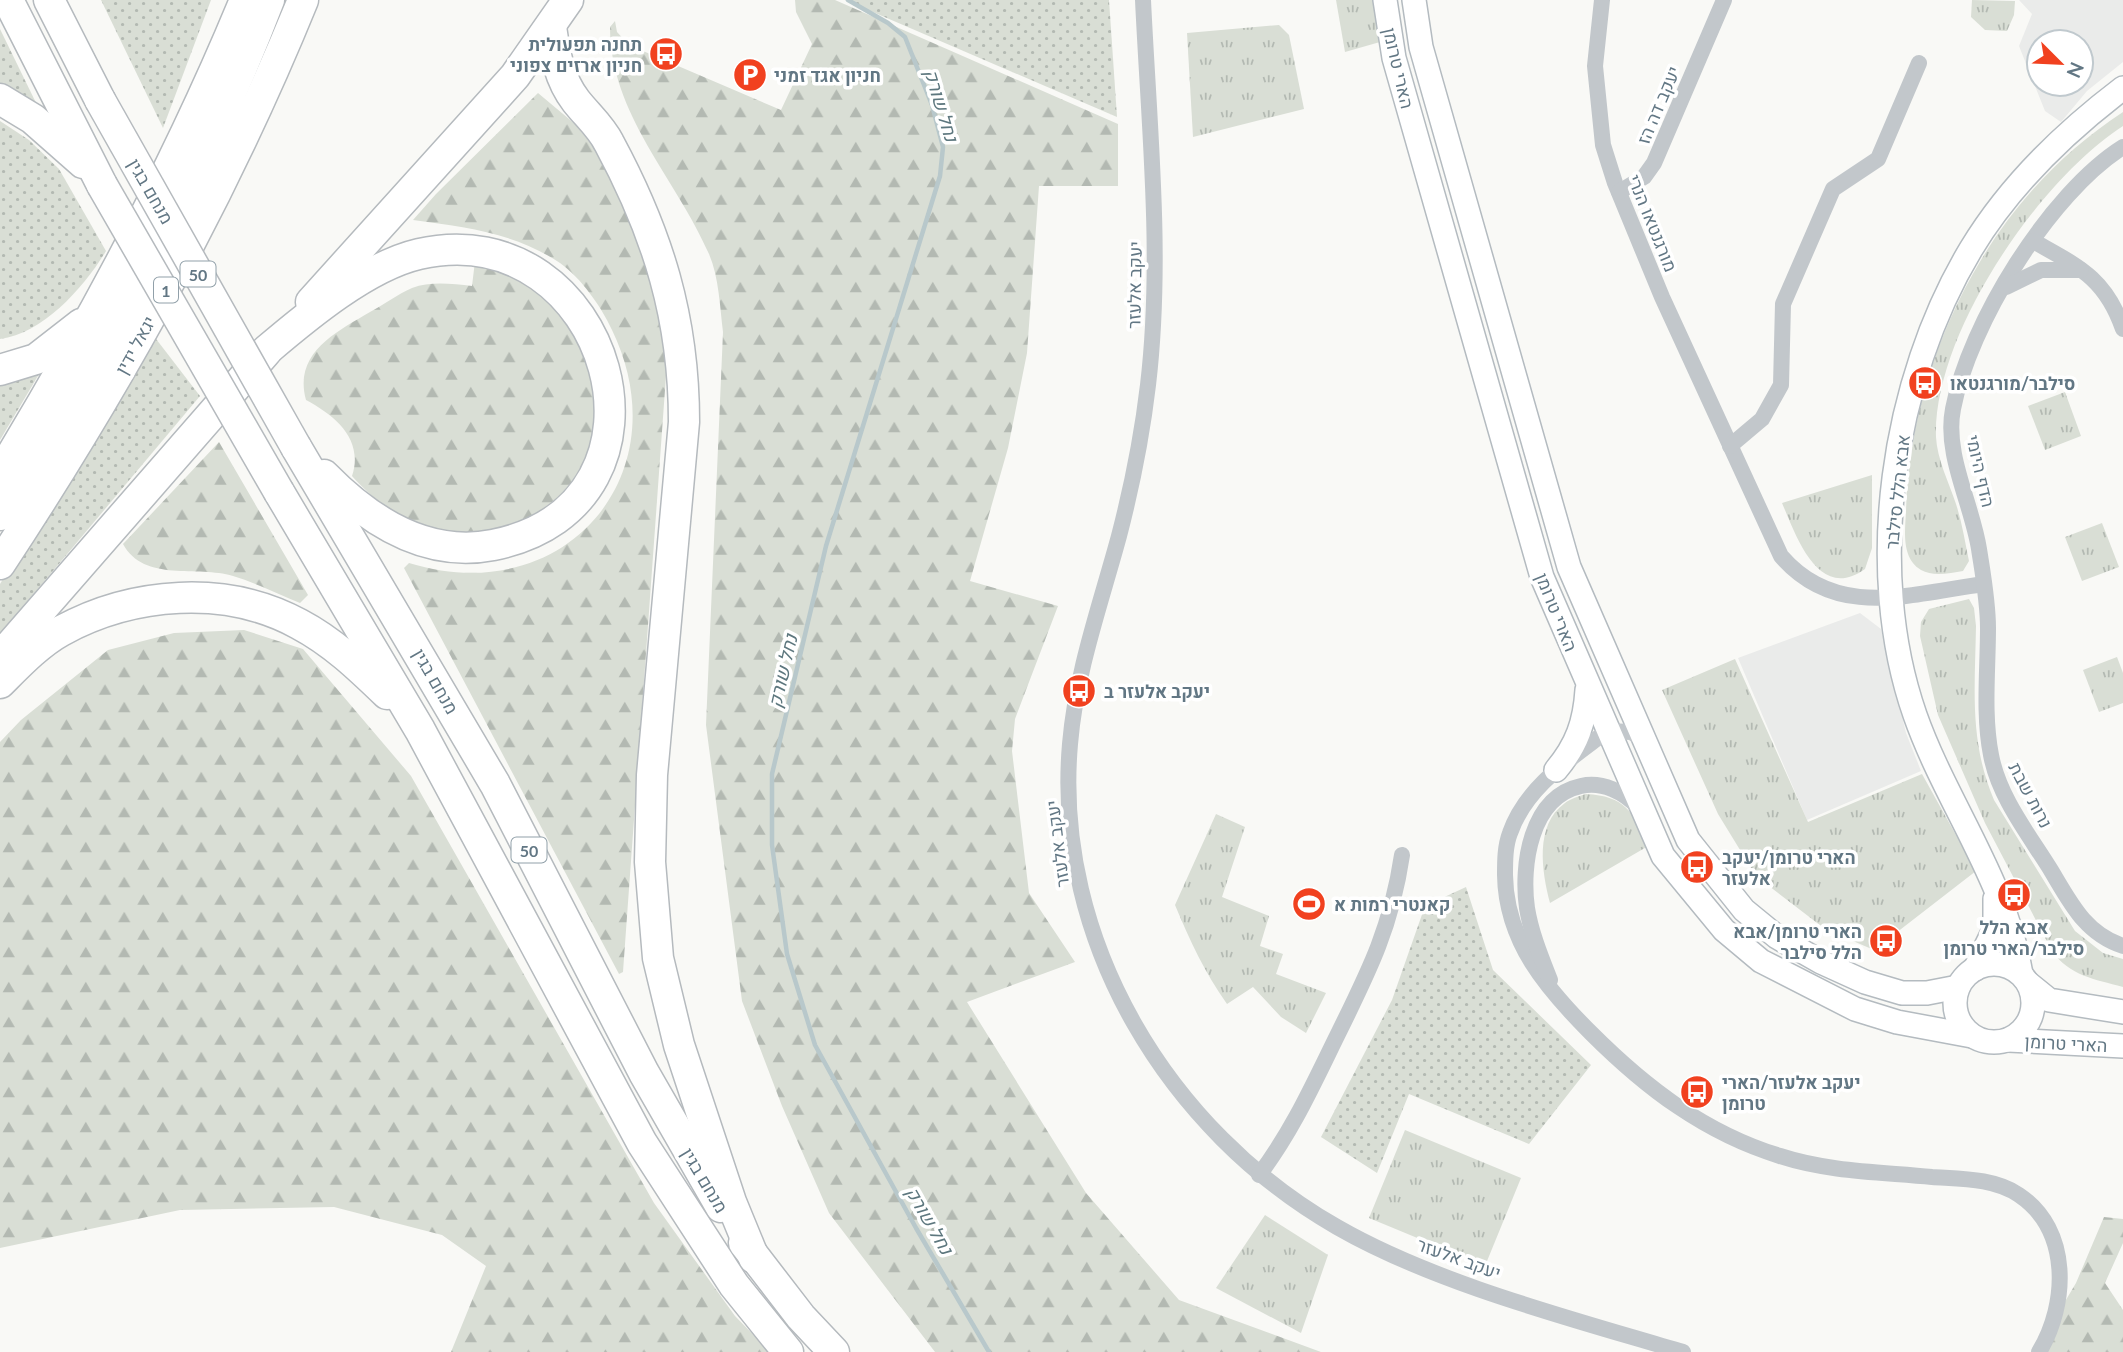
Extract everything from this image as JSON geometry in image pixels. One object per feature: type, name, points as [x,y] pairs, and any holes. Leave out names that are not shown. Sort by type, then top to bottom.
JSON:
[{"type":"highway","points":[[8,0],[74,146]]},
{"type":"highway","name":"מנחם בגין","points":[[49,0],[100,100],[296,447],[495,784],[688,1154],[754,1258],[834,1352]]},
{"type":"highway","points":[[0,474],[104,297],[163,181],[245,0]]},
{"type":"highway","name":"יגאל ידין","points":[[0,515],[132,295],[206,146],[270,0]]},
{"type":"highway","name":"יגאל ידין","points":[[0,564],[70,457],[198,230],[254,114],[303,0]]},
{"type":"highway","points":[[0,657],[267,350],[515,76],[568,0]]},
{"type":"highway","points":[[551,27],[558,68],[566,86],[607,139],[650,226],[668,285],[684,374],[684,422],[652,775],[650,862],[658,958],[679,1045],[754,1258]]},
{"type":"highway","points":[[0,99],[74,146]]},
{"type":"highway","name":"מנחם בגין","points":[[74,146],[102,185],[420,730],[642,1143],[734,1285],[788,1352]]},
{"type":"highway","points":[[267,350],[309,317],[381,269],[416,254],[447,249],[474,251],[524,267],[563,296],[592,333],[608,378],[611,411],[606,445],[595,472],[579,497],[558,515],[508,542],[457,548],[424,542],[400,533],[338,489],[296,447]]},
{"type":"highway","points":[[0,370],[36,359],[64,340],[104,297]]},
{"type":"highway","points":[[0,683],[21,662],[71,627],[150,599],[197,597],[251,605],[297,623],[341,650],[420,730]]},
{"type":"street","name":"יעקב אלעזר","points":[[1143,0],[1155,260],[1152,342],[1143,423],[1128,501],[1079,676],[1069,748],[1071,824],[1084,899],[1104,962],[1145,1046],[1195,1114],[1259,1175],[1338,1228],[1431,1271],[1683,1352]]},
{"type":"street","name":"הארי טרומן","points":[[1385,0],[1394,58],[1522,516],[1542,577],[1587,686],[1663,856],[1724,930],[1761,961],[1855,1009],[1897,1022],[1972,1036]]},
{"type":"street","name":"הארי טרומן","points":[[1414,0],[1421,47],[1554,519],[1577,589],[1688,840],[1744,910],[1777,937],[1832,967],[1902,993],[1927,993],[1958,987]]},
{"type":"street","name":"מורגנטאו הנרי","points":[[1602,0],[1595,66],[1603,145],[1619,192],[1762,521],[1781,556],[1795,573],[1824,590],[1844,597],[1893,596],[1984,584]]},
{"type":"street","name":"יעקב דה הז","points":[[1619,192],[1644,177],[1654,163],[1724,0]]},
{"type":"street","points":[[1730,446],[1762,419],[1781,386],[1783,304],[1833,190],[1878,159],[1919,63]]},
{"type":"street","name":"אבא הלל סילבר","points":[[2025,978],[2011,931],[1987,869],[1914,712],[1900,655],[1893,596],[1891,510],[1902,431],[1932,328],[1971,248],[2058,141],[2123,88]]},
{"type":"street","name":"הדף היומי","points":[[1984,584],[1979,546],[1952,436],[1952,414],[1958,384],[2001,290],[2033,241],[2087,173],[2123,147]]},
{"type":"street","points":[[2033,241],[2085,270],[2106,294],[2123,329]]},
{"type":"street","points":[[2001,290],[2041,270],[2085,270]]},
{"type":"street","name":"נרות שבת","points":[[1984,584],[1988,626],[1988,737],[1997,776],[2005,795],[2084,923],[2108,941],[2123,946]]},
{"type":"street","points":[[1587,686],[1585,716],[1579,734],[1571,751],[1556,770],[1525,802],[1509,835],[1505,871],[1509,908],[1521,945],[1559,1001],[1650,1088],[1713,1128],[1747,1144],[1782,1157],[1829,1167],[1982,1181],[2017,1193],[2042,1217],[2056,1249],[2059,1267],[2054,1322],[2039,1352]]},
{"type":"street","points":[[1556,770],[1607,731],[1631,732],[1641,738]]},
{"type":"street","points":[[1559,1001],[1540,955],[1528,910],[1527,865],[1536,825],[1557,799],[1580,786],[1603,786],[1615,790],[1643,812]]},
{"type":"street","points":[[1259,1175],[1295,1123],[1372,964],[1393,910],[1402,855]]},
{"type":"street","name":"אבא הלל סילבר","points":[[1975,969],[1997,917],[1987,869]]},
{"type":"street","points":[[1998,964],[2025,978],[2034,1000],[2030,1019],[2019,1034],[2008,1040],[1990,1042],[1972,1036],[1963,1028],[1956,1011],[1958,987],[1975,969],[1998,964]]},
{"type":"street","name":"הארי טרומן","points":[[2025,978],[2049,1000],[2123,1012]]},
{"type":"street","name":"הארי טרומן","points":[[2008,1040],[2123,1046]]},
{"type":"shaded area","points":[[2019,0],[2123,0],[2123,62],[2095,85],[2095,28],[2026,28],[2032,14]]},
{"type":"shaded area","points":[[2025,31],[2025,61],[2019,46]]},
{"type":"shaded area","points":[[2040,98],[2081,98],[2061,122],[2045,111]]},
{"type":"shaded area","points":[[1860,613],[1881,629],[1906,733],[1921,771],[1807,820],[1738,658]]},
{"type":"green space","points":[[101,0],[211,0],[163,128]]},
{"type":"green space","points":[[795,0],[835,0],[1118,124],[1118,186],[1039,186],[1027,353],[1008,448],[970,581],[1058,606],[1015,719],[1012,751],[1029,893],[1075,962],[967,1002],[1086,1193],[1179,1300],[1321,1352],[935,1352],[829,1213],[782,1106],[742,1001],[706,725],[723,332],[717,282],[709,254],[695,226],[633,117],[613,59],[610,27],[615,21],[617,32],[629,45],[781,110],[812,44],[796,12]]},
{"type":"green space","points":[[845,0],[1109,0],[1117,117]]},
{"type":"green space","points":[[1336,0],[1377,0],[1380,42],[1345,52]]},
{"type":"green space","points":[[1972,0],[2015,1],[2014,15],[2007,31],[1985,30],[1971,17]]},
{"type":"green space","points":[[1279,25],[1289,35],[1304,109],[1193,137],[1187,33]]},
{"type":"green space","points":[[0,29],[39,109],[0,84]]},
{"type":"green space","points":[[538,93],[575,124],[612,175],[658,293],[667,362],[623,972],[619,974],[404,568],[409,563],[465,573],[516,567],[560,549],[595,519],[619,480],[632,434],[630,384],[612,330],[590,293],[575,276],[543,253],[508,238],[413,220]]},
{"type":"green space","points":[[2123,112],[2123,126],[2091,151],[2058,183],[2026,221],[1997,263],[1972,308],[1952,353],[1940,396],[1936,437],[1941,462],[1960,518],[1969,561],[1963,571],[1942,574],[1921,570],[1910,559],[1906,544],[1908,479],[1912,446],[1927,381],[1951,318],[1981,260],[2026,197],[2081,143]]},
{"type":"green space","points":[[0,121],[29,140],[59,169],[106,251],[75,293],[47,318],[32,328],[0,339]]},
{"type":"green space","points":[[475,261],[524,280],[542,291],[556,305],[587,358],[595,388],[596,419],[590,447],[578,474],[558,497],[533,515],[502,528],[472,536],[454,535],[421,526],[405,519],[377,500],[352,476],[354,451],[345,430],[328,414],[306,400],[304,384],[306,369],[312,357],[331,336],[412,288],[434,284],[472,286]]},
{"type":"green space","points":[[153,335],[200,396],[0,634],[0,584]]},
{"type":"green space","points":[[45,364],[0,440],[0,378]]},
{"type":"green space","points":[[2065,392],[2081,436],[2045,450],[2028,406]]},
{"type":"green space","points":[[219,442],[308,595],[300,603],[233,576],[144,564],[132,556],[123,544]]},
{"type":"green space","points":[[1872,475],[1872,548],[1865,569],[1849,577],[1834,578],[1811,561],[1794,532],[1782,503]]},
{"type":"green space","points":[[2102,523],[2119,567],[2082,581],[2065,537]]},
{"type":"green space","points":[[1969,599],[1974,608],[1976,626],[1977,736],[1980,757],[1994,800],[2075,931],[2103,953],[2123,959],[2123,987],[2075,971],[2052,951],[1985,823],[1938,715],[1920,636],[1921,622],[1929,609]]},
{"type":"green space","points":[[244,630],[303,649],[411,776],[654,1203],[735,1316],[770,1352],[451,1352],[486,1266],[442,1235],[334,1207],[180,1210],[0,1248],[0,742],[21,720],[108,650],[174,633]]},
{"type":"green space","points":[[2117,657],[2123,673],[2123,703],[2099,712],[2083,670]]},
{"type":"green space","points":[[1735,659],[1808,822],[1922,774],[1976,871],[1874,950],[1825,929],[1756,876],[1718,814],[1662,690]]},
{"type":"green space","points":[[1586,794],[1619,802],[1633,815],[1650,845],[1550,903],[1543,864],[1548,824],[1555,812],[1565,803]]},
{"type":"green space","points":[[1216,814],[1245,827],[1222,897],[1269,916],[1260,946],[1283,954],[1276,974],[1326,993],[1306,1033],[1281,1017],[1253,987],[1227,1004],[1198,956],[1175,905]]},
{"type":"green space","points":[[1466,887],[1493,970],[1591,1065],[1529,1144],[1409,1094],[1377,1173],[1321,1137],[1392,1000],[1425,906]]},
{"type":"green space","points":[[1405,1130],[1521,1178],[1485,1266],[1369,1218]]},
{"type":"green space","points":[[1265,1215],[1328,1255],[1301,1333],[1216,1288]]},
{"type":"green space","points":[[2104,1217],[2123,1219],[2123,1243],[2105,1283],[2123,1310],[2123,1352],[2035,1352],[2076,1283]]},
{"type":"waterway","name":"נחל שורק","points":[[848,0],[888,23],[905,37],[932,105],[943,147],[940,176],[826,546],[772,774],[772,845],[787,954],[815,1045],[916,1228],[989,1352]]},
{"type":"place","name":"תחנה תפעולית חניון ארזים צפוני","points":[[666,54]]},
{"type":"place","name":"חניון אגד זמני","points":[[750,75]]},
{"type":"place","name":"סילבר/מורגנטאו","points":[[1925,383]]},
{"type":"place","name":"יעקב אלעזר ב","points":[[1079,691]]},
{"type":"place","name":"הארי טרומן/יעקב אלעזר","points":[[1697,867]]},
{"type":"place","name":"אבא הלל סילבר/הארי טרומן","points":[[2014,895]]},
{"type":"place","name":"קאנטרי רמות א","points":[[1309,904]]},
{"type":"place","name":"הארי טרומן/אבא הלל סילבר","points":[[1886,941]]},
{"type":"place","name":"יעקב אלעזר/הארי טרומן","points":[[1697,1092]]}]
